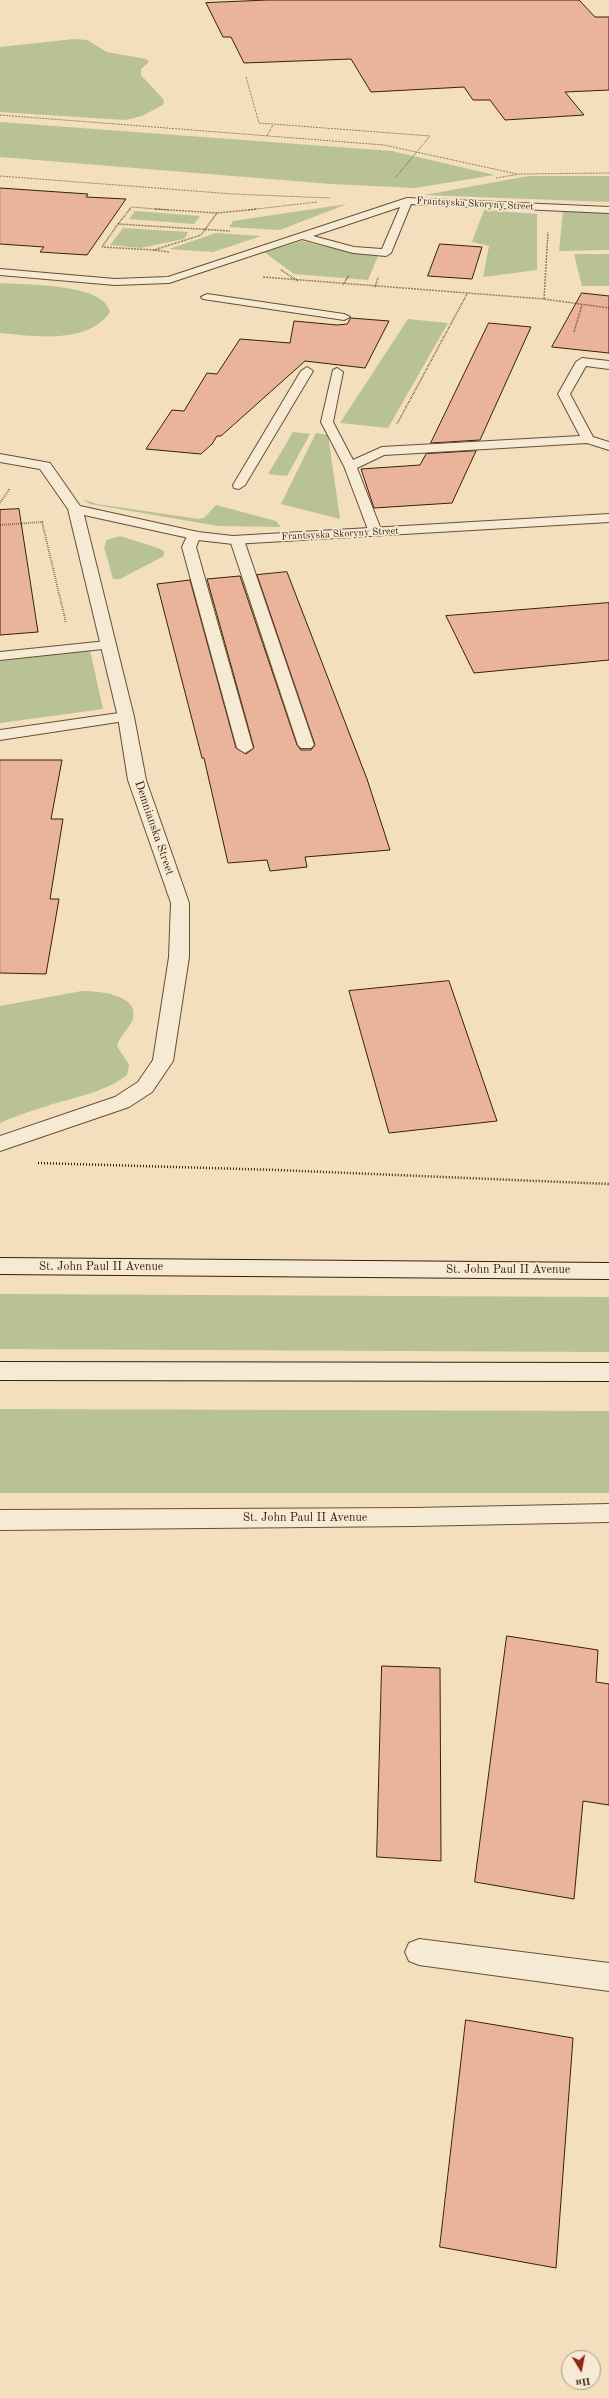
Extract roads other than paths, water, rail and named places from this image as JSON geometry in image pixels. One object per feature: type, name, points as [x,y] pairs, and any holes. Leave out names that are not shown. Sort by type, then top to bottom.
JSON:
[{"type":"street","name":"Demnianska Street","points":[[0,458],[45,466],[75,509],[107,645],[126,717],[137,780],[180,902],[179,957],[163,1061],[145,1087],[122,1102],[0,1144]]},
{"type":"street","name":"Frantsyska Skoryny Street","points":[[75,509],[194,535],[237,540],[609,518]]},
{"type":"street","name":"St. John Paul II Avenue","points":[[0,1266],[609,1271]]},
{"type":"street","points":[[0,1371],[609,1372]]},
{"type":"lane","name":"Frantsyska Skoryny Street","points":[[0,272],[115,282],[169,280],[407,201],[609,210]]},
{"type":"lane","points":[[302,236],[353,250],[386,253],[407,201]]},
{"type":"lane","points":[[148,294],[160,280]]},
{"type":"lane","points":[[207,297],[344,317]]},
{"type":"lane","points":[[588,439],[564,394],[582,362],[609,365]]},
{"type":"lane","points":[[239,485],[307,371]]},
{"type":"lane","points":[[337,372],[327,422],[350,466],[375,532]]},
{"type":"lane","points":[[350,466],[382,451],[588,439],[609,446]]},
{"type":"lane","points":[[194,535],[189,547],[246,748]]},
{"type":"lane","points":[[237,540],[306,745]]},
{"type":"lane","points":[[0,656],[107,645]]},
{"type":"lane","points":[[0,735],[126,717]]},
{"type":"lane","name":"St. John Paul II Avenue","points":[[0,1520],[414,1517],[609,1513]]},
{"type":"lane","points":[[419,1952],[609,1976]]}]
